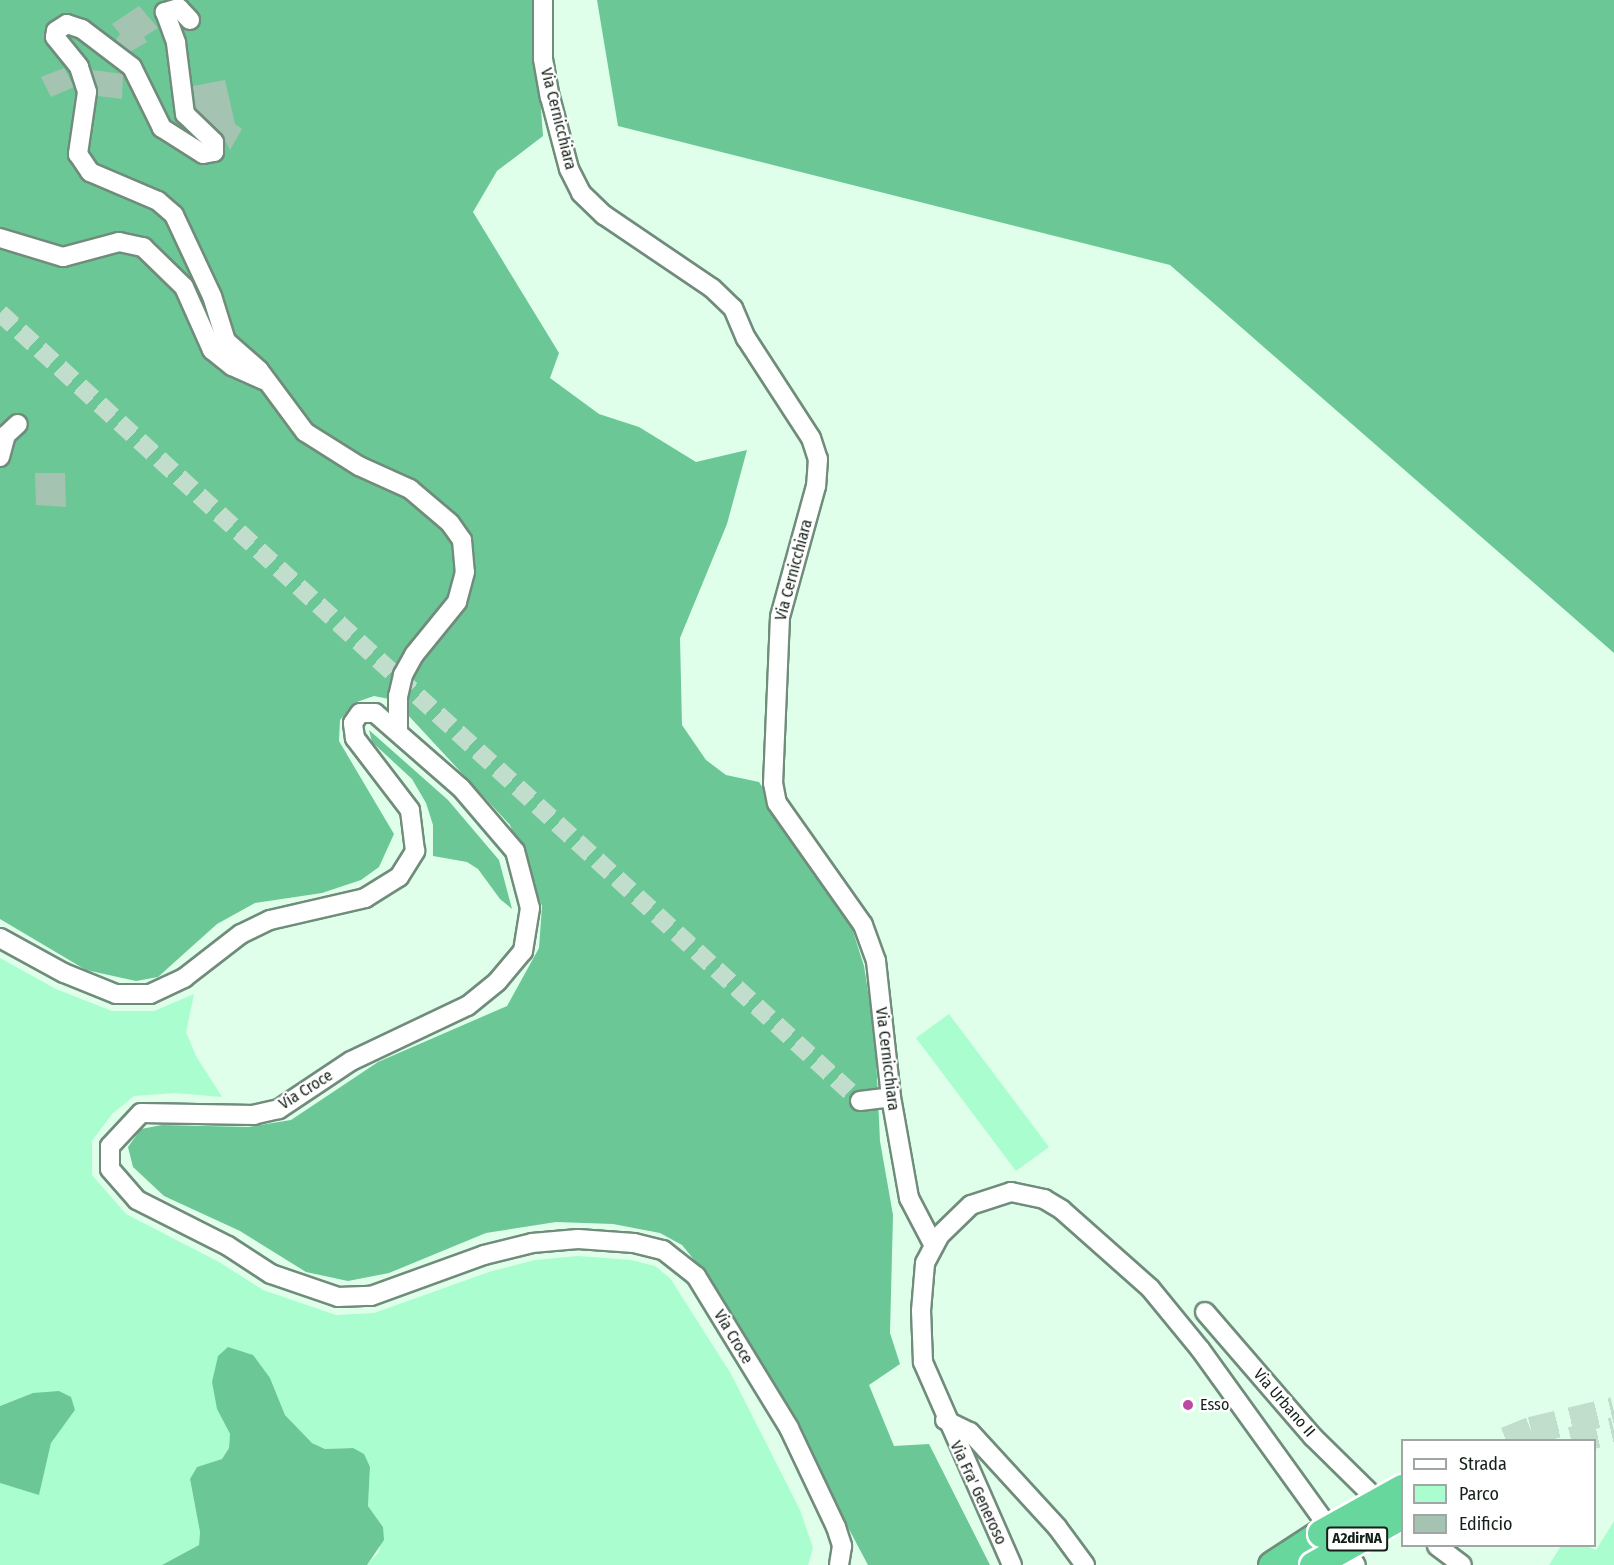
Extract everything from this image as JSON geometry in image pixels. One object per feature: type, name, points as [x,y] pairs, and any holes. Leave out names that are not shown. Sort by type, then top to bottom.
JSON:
[{"type":"highway","name":"A2dirNA","points":[[1272,1565],[1401,1489]]},
{"type":"highway","name":"A2dirNA","points":[[1313,1565],[1401,1516]]},
{"type":"street","name":"Via Cernicchiara","points":[[543,0],[543,59],[550,97],[569,169],[581,193],[604,215],[712,288],[733,308],[746,338],[811,438],[818,459],[816,486],[780,617],[772,783],[777,803],[863,925],[876,961],[891,1097],[909,1198],[933,1244]]},
{"type":"street","points":[[190,20],[179,8],[165,12],[176,43],[185,114],[214,142],[214,152],[203,154],[162,128],[132,68],[82,29],[67,24],[56,31],[56,37],[79,68],[87,92],[78,154],[90,172],[158,201],[174,215],[212,296],[226,340],[269,382],[305,432],[359,466],[410,489],[450,523],[462,540],[465,572],[457,602],[414,655],[403,675],[398,696],[398,730]]},
{"type":"street","points":[[0,238],[63,257],[119,242],[143,246],[184,287],[212,350],[232,366],[269,382]]},
{"type":"street","points":[[0,457],[6,435],[18,424]]},
{"type":"street","name":"Via Croce","points":[[0,938],[64,973],[116,994],[150,994],[184,978],[241,934],[270,920],[365,898],[399,877],[415,851],[415,827],[398,790],[362,752],[353,723],[360,713],[375,713],[398,730],[461,788],[515,851],[530,908],[523,951],[498,982],[467,1006],[351,1060],[279,1109],[254,1115],[175,1111],[141,1113],[110,1146],[110,1169],[137,1200],[228,1246],[271,1274],[338,1297],[371,1296],[484,1255],[532,1243],[578,1239],[634,1242],[663,1250],[696,1276],[789,1428],[836,1527],[842,1546],[839,1565]]},
{"type":"street","points":[[860,1101],[891,1097]]},
{"type":"street","points":[[933,1244],[971,1205],[1011,1192],[1044,1199],[1081,1224],[1150,1288],[1200,1349],[1356,1565]]},
{"type":"street","name":"Via Fra' Generoso","points":[[933,1244],[924,1273],[921,1352],[945,1420],[1012,1565]]},
{"type":"street","name":"Via Urbano II","points":[[1204,1311],[1313,1437],[1368,1491]]},
{"type":"street","points":[[945,1420],[970,1432],[1062,1533],[1085,1565]]},
{"type":"street","points":[[1440,1547],[1462,1565]]},
{"type":"green space","points":[[0,0],[537,0],[534,15],[543,136],[497,171],[473,212],[559,353],[550,378],[599,414],[639,427],[696,462],[747,450],[727,524],[680,638],[682,725],[706,760],[726,775],[759,782],[851,925],[864,966],[875,1035],[880,1141],[893,1215],[890,1333],[900,1364],[869,1385],[894,1446],[929,1444],[990,1565],[868,1565],[774,1388],[699,1266],[682,1245],[660,1233],[613,1224],[556,1222],[486,1233],[389,1273],[348,1281],[306,1272],[240,1231],[164,1196],[133,1167],[128,1147],[141,1129],[162,1125],[248,1127],[291,1120],[378,1062],[507,1006],[539,948],[542,906],[510,825],[394,700],[374,696],[354,703],[340,720],[339,741],[394,834],[379,867],[361,880],[322,893],[255,903],[217,924],[158,977],[136,981],[86,970],[0,919]]},
{"type":"green space","points":[[597,0],[1614,0],[1614,653],[1170,265],[618,126]]},
{"type":"green space","points":[[369,730],[448,800],[499,860],[512,909],[500,899],[478,869],[467,862],[433,856],[433,825],[426,803],[412,779],[372,742]]},
{"type":"green space","points":[[0,958],[56,989],[112,1011],[154,1011],[194,994],[186,1032],[196,1056],[222,1097],[175,1093],[134,1096],[112,1114],[92,1141],[92,1175],[126,1214],[219,1262],[263,1290],[336,1315],[374,1313],[489,1272],[535,1260],[578,1256],[631,1260],[655,1266],[670,1278],[731,1374],[800,1510],[813,1548],[808,1565],[367,1565],[379,1552],[383,1527],[368,1506],[370,1467],[353,1448],[325,1449],[312,1443],[285,1415],[270,1378],[217,1409],[230,1434],[229,1448],[222,1459],[197,1467],[190,1479],[200,1532],[199,1545],[162,1565],[0,1565],[0,1483],[39,1494],[51,1443],[75,1410],[33,1393],[0,1406]]},
{"type":"green space","points":[[949,1014],[1049,1147],[1016,1171],[916,1038]]},
{"type":"green space","points":[[228,1347],[253,1355],[270,1378],[285,1415],[312,1443],[325,1449],[353,1448],[364,1454],[370,1467],[368,1506],[383,1527],[384,1540],[367,1565],[162,1565],[199,1545],[200,1532],[190,1479],[197,1467],[222,1459],[229,1448],[230,1434],[217,1409],[212,1382],[218,1356]]},
{"type":"green space","points":[[59,1391],[71,1397],[75,1410],[51,1443],[39,1495],[0,1483],[0,1406],[33,1393]]},
{"type":"green space","points":[[1614,1521],[1614,1565],[1549,1565],[1560,1547],[1589,1547],[1596,1550]]},
{"type":"building","points":[[139,6],[158,28],[144,37],[147,42],[130,52],[116,40],[120,34],[112,24]]},
{"type":"building","points":[[64,68],[74,87],[51,97],[41,77]]},
{"type":"building","points":[[92,70],[123,74],[122,99],[98,96]]},
{"type":"building","points":[[225,80],[235,124],[242,129],[230,150],[222,134],[196,109],[193,86]]},
{"type":"building","points":[[35,473],[65,473],[66,507],[36,505]]},
{"type":"tunnel","points":[[0,313],[860,1101]]},
{"type":"tunnel","points":[[1508,1439],[1531,1430],[1614,1410]]},
{"type":"tunnel","points":[[1575,1439],[1614,1430]]},
{"type":"place","name":"Esso","points":[[1188,1405]]}]
